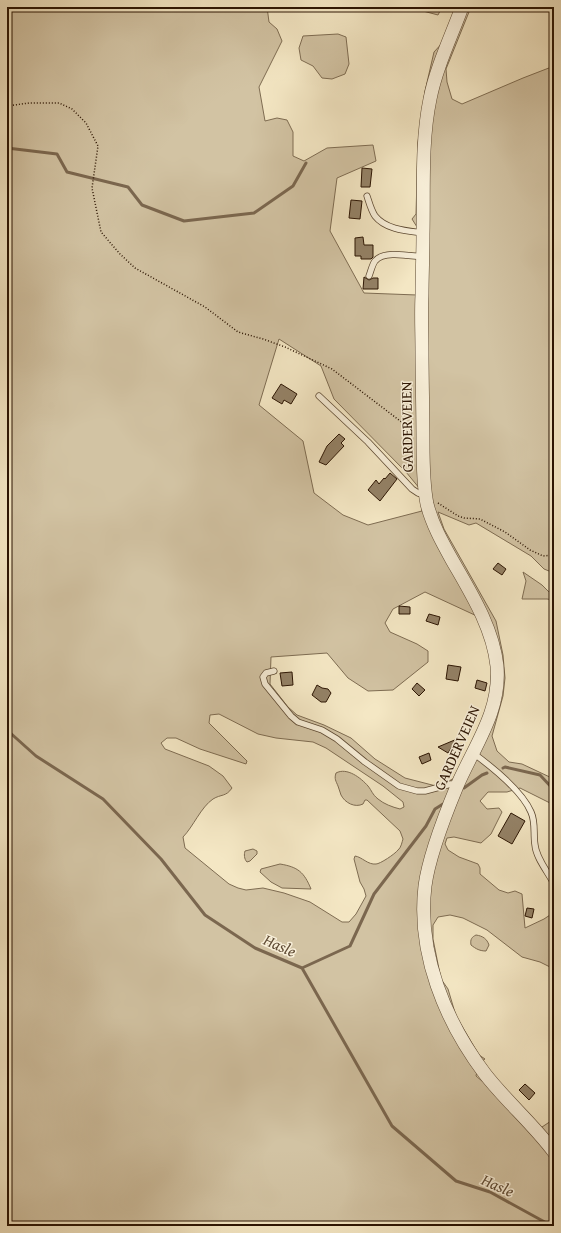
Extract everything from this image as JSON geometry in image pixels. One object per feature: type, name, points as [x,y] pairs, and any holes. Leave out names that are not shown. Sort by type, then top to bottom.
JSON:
[{"type":"street","name":"GARDERVEIEN","points":[[462,7],[443,56],[429,100],[427,117],[424,172],[422,323],[423,433],[426,495],[427,504],[434,526],[471,593],[486,625],[495,651],[498,674],[494,705],[482,738],[458,784],[446,814],[429,868],[425,885],[424,924],[428,956],[441,996],[448,1014],[465,1044],[489,1079],[552,1145]]},
{"type":"lane","points":[[366,196],[372,212],[376,218],[383,223],[393,228],[423,234]]},
{"type":"lane","points":[[369,276],[374,262],[382,256],[390,254],[423,257]]},
{"type":"lane","points":[[319,396],[368,442],[412,489],[418,493],[426,495]]},
{"type":"lane","points":[[274,671],[266,673],[263,677],[265,684],[291,716],[298,722],[322,730],[337,739],[392,782],[403,788],[417,791],[430,790],[451,784],[458,784]]},
{"type":"lane","points":[[473,753],[507,782],[529,807],[534,821],[535,848],[541,862],[554,884]]},
{"type":"path","points":[[7,106],[29,103],[59,103],[72,109],[86,123],[98,146],[92,188],[101,232],[120,254],[135,268],[205,307],[238,332],[285,347],[332,369],[415,433],[423,433]]},
{"type":"path","points":[[426,495],[458,516],[480,519],[505,532],[530,550],[543,556],[554,555]]},
{"type":"shaded area","points":[[7,7],[267,7],[269,22],[277,29],[282,41],[259,87],[265,121],[277,118],[287,120],[293,132],[293,156],[304,161],[327,148],[373,145],[376,161],[337,178],[330,231],[364,293],[417,295],[417,227],[412,219],[416,214],[418,142],[425,91],[434,52],[445,40],[457,7],[471,7],[446,69],[447,82],[452,99],[462,104],[554,66],[554,573],[544,569],[531,556],[476,523],[469,525],[438,512],[444,529],[496,621],[503,655],[505,678],[503,696],[492,736],[497,751],[509,762],[522,764],[554,779],[554,808],[552,804],[520,788],[507,792],[488,792],[480,801],[487,809],[499,808],[502,812],[491,834],[481,843],[454,837],[447,838],[445,844],[448,850],[459,857],[478,864],[480,874],[499,890],[508,893],[515,891],[522,894],[525,928],[553,913],[554,914],[554,969],[540,962],[522,957],[487,930],[463,918],[450,915],[438,917],[433,925],[433,939],[441,979],[448,989],[456,1016],[479,1055],[485,1059],[479,1063],[476,1076],[539,1129],[554,1119],[554,1226],[7,1226]],"holes":[[[279,339],[321,366],[334,399],[406,472],[420,489],[422,511],[368,525],[343,515],[314,493],[303,441],[259,405]],[[425,592],[479,617],[489,645],[492,668],[488,711],[453,779],[436,786],[405,778],[375,759],[351,738],[324,725],[297,715],[288,707],[270,684],[271,657],[327,653],[348,678],[368,691],[393,690],[428,662],[428,651],[417,644],[390,632],[385,623],[393,609]],[[219,714],[258,734],[276,738],[313,742],[326,748],[383,786],[403,802],[404,807],[400,809],[388,805],[380,801],[368,786],[354,774],[345,771],[336,773],[335,777],[341,795],[345,800],[354,805],[363,804],[365,800],[367,800],[400,831],[403,839],[400,848],[378,864],[370,863],[355,856],[354,859],[360,882],[366,896],[356,914],[349,922],[342,922],[310,902],[284,893],[263,888],[246,890],[229,884],[185,848],[183,837],[205,807],[213,799],[225,794],[232,788],[223,776],[209,766],[165,749],[161,743],[167,738],[176,738],[200,749],[246,764],[247,761],[209,723],[210,715]]]},
{"type":"shaded area","points":[[436,7],[440,11],[438,15],[423,11],[418,8]]},
{"type":"shaded area","points":[[338,34],[346,37],[349,64],[345,74],[332,79],[322,78],[313,66],[301,60],[299,48],[303,36]]},
{"type":"shaded area","points":[[523,572],[542,585],[554,597],[554,600],[522,599],[526,581]]},
{"type":"shaded area","points":[[253,849],[257,851],[257,854],[247,862],[244,856],[245,851]]},
{"type":"shaded area","points":[[280,864],[300,871],[306,878],[311,889],[282,888],[271,882],[260,872],[261,869]]},
{"type":"shaded area","points":[[476,935],[486,939],[489,945],[486,951],[478,950],[471,945],[472,938]]},
{"type":"building","points":[[362,168],[372,169],[370,187],[361,187]]},
{"type":"building","points":[[351,200],[362,201],[360,219],[349,218]]},
{"type":"building","points":[[363,237],[364,245],[373,245],[373,257],[371,259],[361,259],[361,256],[355,256],[355,238]]},
{"type":"building","points":[[364,277],[369,280],[378,278],[378,289],[363,289]]},
{"type":"building","points":[[281,384],[297,394],[291,404],[284,400],[282,404],[272,398]]},
{"type":"building","points":[[339,434],[345,439],[341,443],[344,446],[326,465],[319,462],[327,446]]},
{"type":"building","points":[[390,473],[397,479],[380,501],[368,490],[376,480],[379,484]]},
{"type":"building","points":[[498,563],[506,569],[502,575],[493,569]]},
{"type":"building","points":[[399,606],[410,607],[410,614],[399,614]]},
{"type":"building","points":[[429,614],[440,617],[438,625],[426,621]]},
{"type":"building","points":[[448,665],[461,667],[458,681],[446,679]]},
{"type":"building","points":[[292,672],[293,685],[282,686],[280,673]]},
{"type":"building","points":[[477,680],[487,683],[485,691],[475,688]]},
{"type":"building","points":[[417,683],[425,690],[419,696],[412,689]]},
{"type":"building","points":[[317,685],[328,689],[331,693],[326,702],[321,702],[312,695]]},
{"type":"building","points":[[457,739],[448,753],[438,747]]},
{"type":"building","points":[[429,753],[431,760],[422,764],[419,757]]},
{"type":"building","points":[[511,813],[525,821],[512,844],[498,836]]},
{"type":"building","points":[[527,908],[534,909],[532,918],[525,916]]},
{"type":"building","points":[[525,1084],[535,1093],[529,1100],[519,1090]]},
{"type":"waterway","points":[[7,148],[57,154],[67,172],[128,187],[142,205],[184,221],[254,213],[293,186],[306,163]]},
{"type":"waterway","name":"Hasle","points":[[7,730],[36,756],[103,799],[161,859],[205,915],[255,948],[302,968],[392,1126],[456,1181],[490,1192],[552,1226]]},
{"type":"waterway","points":[[503,768],[505,767],[540,775],[554,790]]},
{"type":"waterway","points":[[464,788],[487,773]]},
{"type":"waterway","points":[[302,968],[350,946],[374,894],[426,826],[435,809],[443,804]]}]
